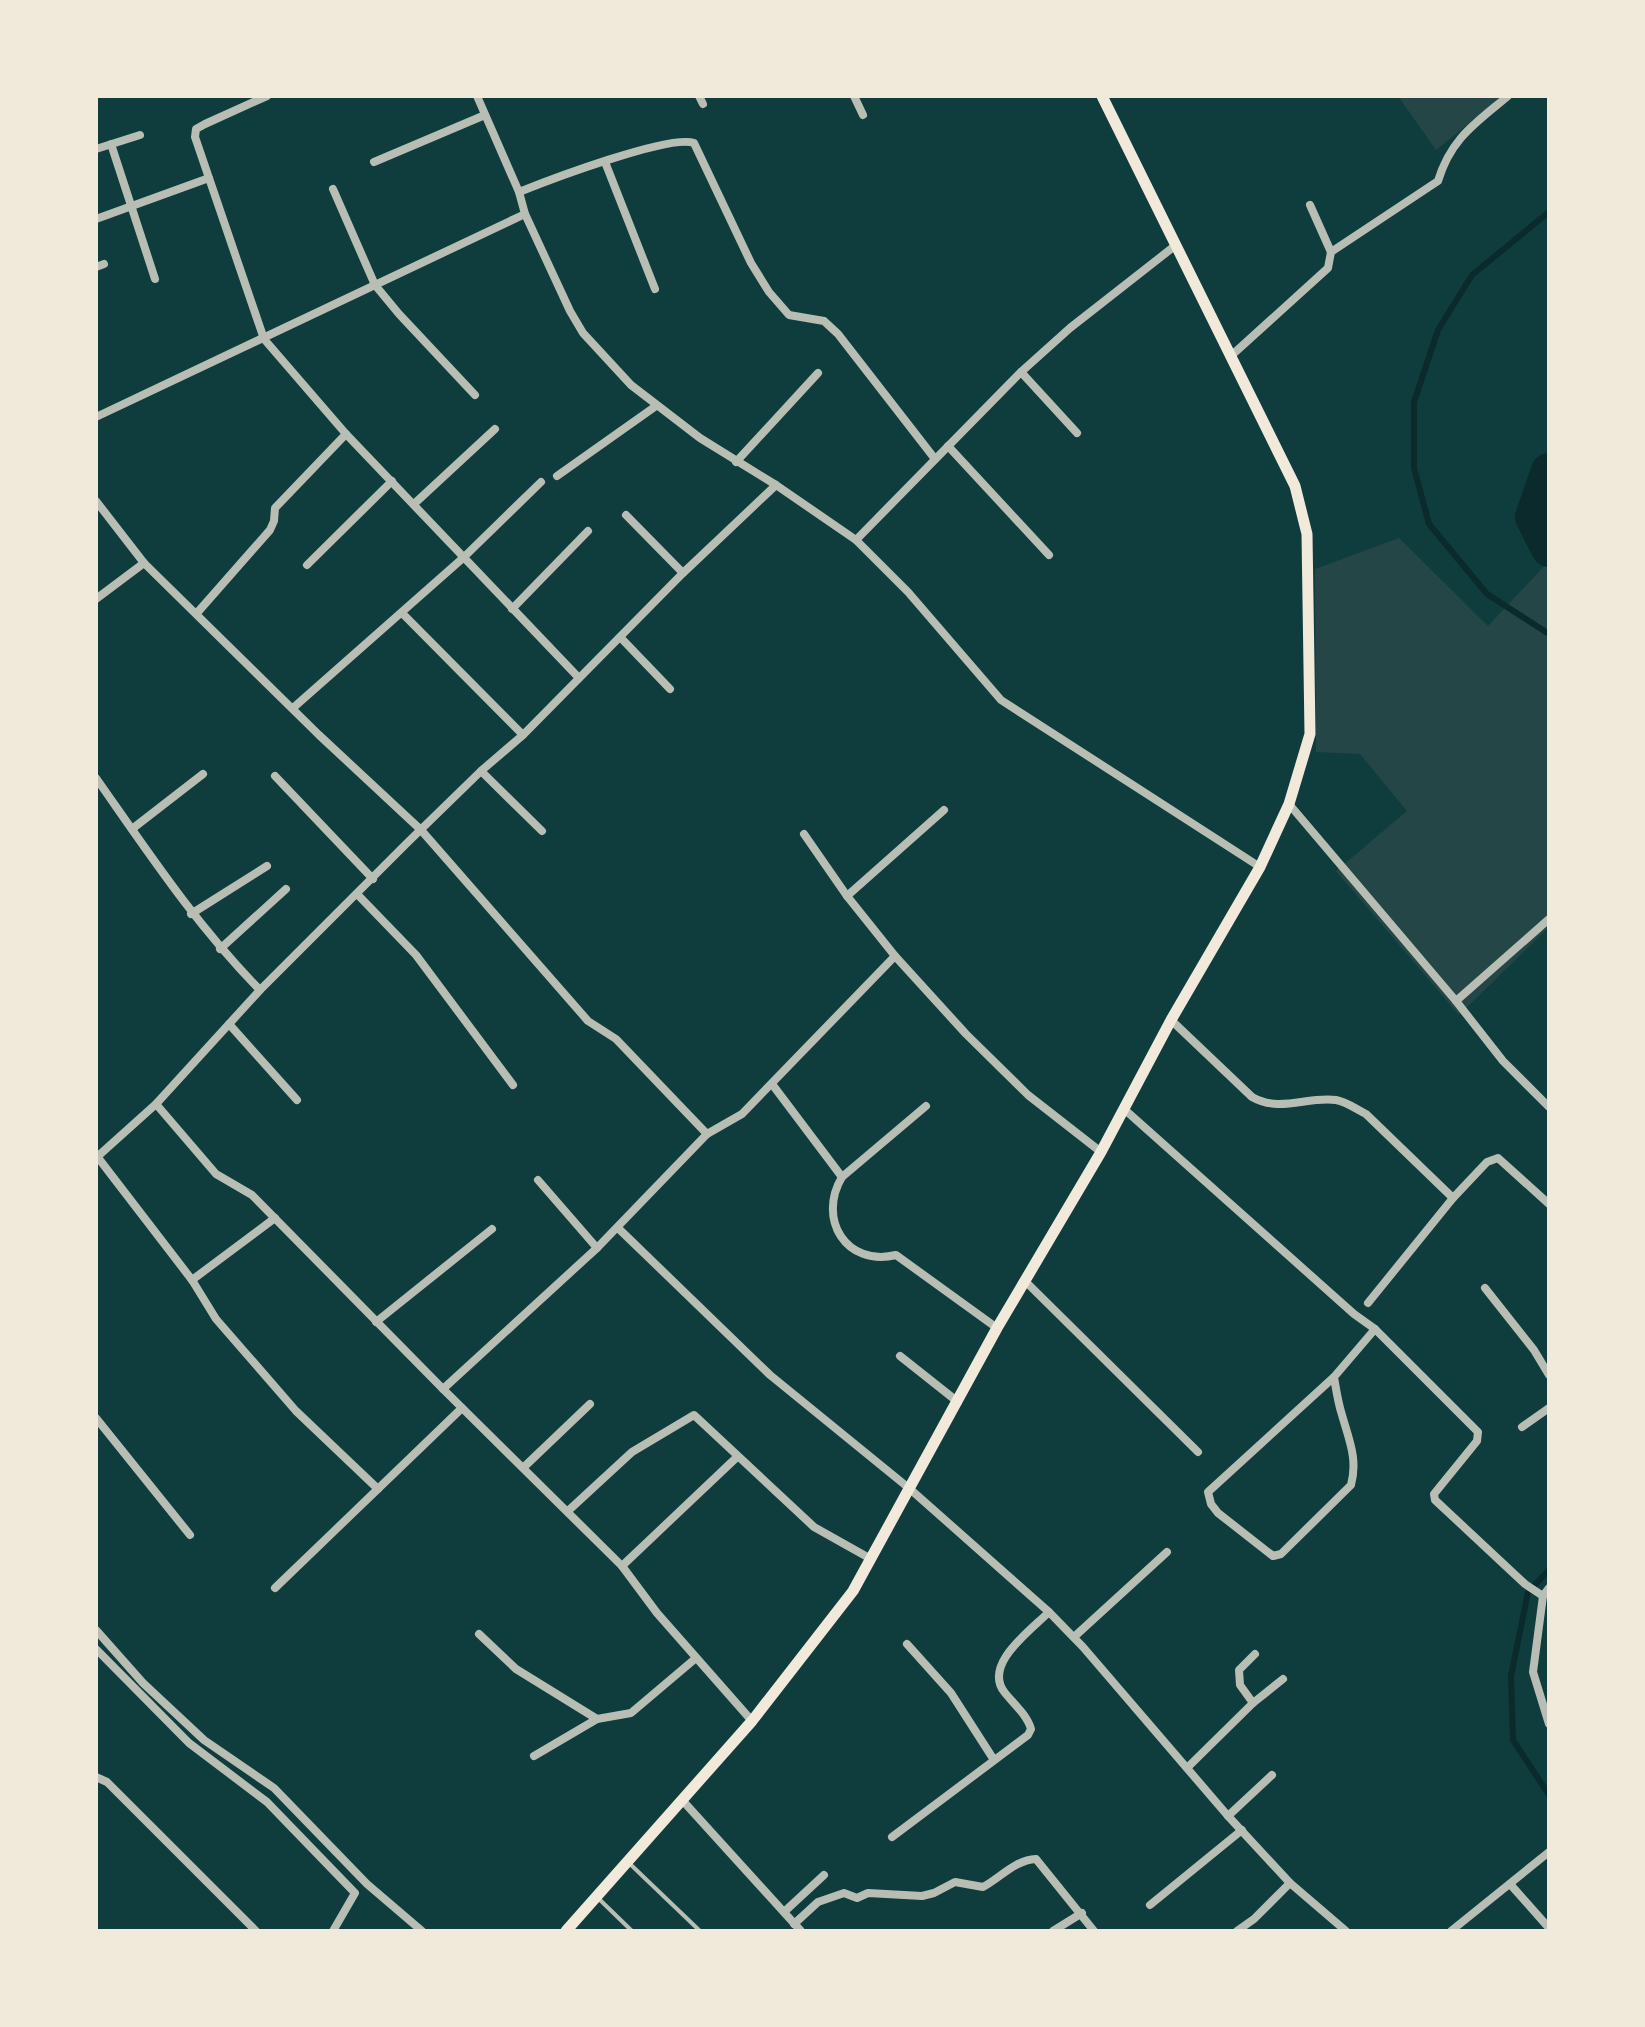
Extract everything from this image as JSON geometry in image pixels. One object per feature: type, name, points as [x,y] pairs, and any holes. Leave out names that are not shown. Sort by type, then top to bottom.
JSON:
[{"type":"main road","points":[[566,1931],[752,1721],[853,1591],[997,1328],[1101,1152],[1171,1020],[1260,867],[1289,804],[1310,734],[1307,534],[1295,486],[1102,96]]},
{"type":"street","points":[[267,96],[196,129],[195,137],[264,339],[346,434],[579,678]]},
{"type":"street","points":[[477,96],[519,192],[525,214],[570,311],[583,333],[631,385],[736,462],[776,485],[856,540],[908,592],[1001,700],[1260,867]]},
{"type":"street","points":[[854,96],[863,115]]},
{"type":"street","points":[[1331,252],[1438,181],[1443,163],[1458,139],[1508,96]]},
{"type":"street","points":[[374,162],[485,115]]},
{"type":"street","points":[[96,149],[140,135]]},
{"type":"street","points":[[519,192],[605,162],[685,140],[694,143],[751,263],[769,292],[789,315],[824,321],[838,334],[935,459]]},
{"type":"street","points":[[111,144],[155,279]]},
{"type":"street","points":[[605,162],[655,289]]},
{"type":"street","points":[[96,219],[209,178]]},
{"type":"street","points":[[333,189],[375,285],[475,395]]},
{"type":"street","points":[[1232,355],[1328,268],[1331,252],[1310,205]]},
{"type":"street","points":[[96,417],[525,214]]},
{"type":"street","points":[[856,540],[1021,372],[1070,328],[1176,245]]},
{"type":"street","points":[[1021,372],[1077,433]]},
{"type":"street","points":[[736,462],[818,373]]},
{"type":"street","points":[[557,476],[656,406]]},
{"type":"street","points":[[414,504],[495,429]]},
{"type":"street","points":[[197,613],[270,530],[275,508],[346,434]]},
{"type":"street","points":[[948,446],[1049,555]]},
{"type":"street","points":[[307,565],[392,481]]},
{"type":"street","points":[[293,708],[463,558],[541,482]]},
{"type":"street","points":[[378,1489],[296,1411],[216,1319],[192,1280],[97,1156],[156,1104],[260,990],[776,485]]},
{"type":"street","points":[[96,501],[144,563],[421,830],[588,1021],[616,1039],[707,1134]]},
{"type":"street","points":[[626,515],[683,573]]},
{"type":"street","points":[[512,609],[588,531]]},
{"type":"street","points":[[96,599],[144,563]]},
{"type":"street","points":[[402,613],[523,735]]},
{"type":"street","points":[[621,638],[670,689]]},
{"type":"street","points":[[481,771],[542,831]]},
{"type":"street","points":[[132,829],[203,774]]},
{"type":"street","points":[[275,776],[373,879]]},
{"type":"street","points":[[96,778],[191,914],[260,990]]},
{"type":"street","points":[[1289,804],[1503,1061],[1549,1107]]},
{"type":"street","points":[[847,896],[944,810]]},
{"type":"street","points":[[804,834],[847,896],[895,956],[966,1034],[1028,1095],[1101,1152]]},
{"type":"street","points":[[191,914],[267,866]]},
{"type":"street","points":[[220,949],[286,889]]},
{"type":"street","points":[[357,894],[416,955],[513,1085]]},
{"type":"street","points":[[1456,1001],[1549,919]]},
{"type":"street","points":[[443,1389],[618,1228],[707,1134],[742,1114],[895,956]]},
{"type":"street","points":[[1171,1020],[1262,1103],[1291,1105],[1333,1100],[1366,1114],[1453,1198]]},
{"type":"street","points":[[229,1024],[297,1100]]},
{"type":"street","points":[[772,1084],[842,1177]]},
{"type":"street","points":[[156,1104],[216,1174],[252,1195],[622,1566],[696,1658],[752,1721]]},
{"type":"street","points":[[926,1106],[842,1177],[833,1192],[833,1219],[850,1249],[872,1258],[896,1255],[997,1328]]},
{"type":"street","points":[[1124,1109],[1354,1314],[1375,1329],[1478,1432],[1477,1441],[1434,1494],[1435,1500],[1525,1584],[1543,1592],[1533,1672],[1549,1724]]},
{"type":"street","points":[[1368,1303],[1453,1198],[1487,1162],[1498,1158],[1549,1204]]},
{"type":"street","points":[[538,1180],[597,1248]]},
{"type":"street","points":[[192,1280],[275,1218]]},
{"type":"street","points":[[618,1228],[770,1375],[910,1489],[1049,1612],[1290,1883],[1346,1931]]},
{"type":"street","points":[[376,1322],[492,1229]]},
{"type":"street","points":[[1025,1281],[1198,1452]]},
{"type":"street","points":[[1485,1288],[1527,1341],[1549,1375]]},
{"type":"street","points":[[1334,1377],[1341,1413],[1355,1454],[1351,1485],[1281,1554],[1273,1556],[1218,1513],[1211,1504],[1208,1492],[1334,1377],[1375,1329]]},
{"type":"street","points":[[900,1356],[958,1402]]},
{"type":"street","points":[[524,1467],[590,1404]]},
{"type":"street","points":[[275,1588],[462,1408]]},
{"type":"street","points":[[1522,1427],[1549,1408]]},
{"type":"street","points":[[568,1511],[632,1452],[694,1415],[814,1527],[871,1559]]},
{"type":"street","points":[[96,1418],[190,1535]]},
{"type":"street","points":[[622,1566],[737,1457]]},
{"type":"street","points":[[1074,1637],[1167,1552]]},
{"type":"street","points":[[892,1837],[1028,1735],[1031,1729],[1029,1722],[1001,1689],[997,1676],[1001,1661],[1049,1612]]},
{"type":"street","points":[[96,1630],[143,1683],[204,1740],[274,1788],[367,1884],[422,1931]]},
{"type":"street","points":[[479,1634],[516,1669],[597,1719]]},
{"type":"street","points":[[907,1644],[951,1693],[994,1760]]},
{"type":"street","points":[[96,1649],[189,1743],[267,1802],[355,1893],[338,1929]]},
{"type":"street","points":[[1253,1703],[1238,1679],[1239,1670],[1255,1654]]},
{"type":"street","points":[[534,1756],[597,1719],[631,1713],[696,1658]]},
{"type":"street","points":[[1187,1768],[1253,1703],[1283,1679]]},
{"type":"street","points":[[1228,1816],[1272,1775]]},
{"type":"street","points":[[96,1777],[107,1782],[256,1931]]},
{"type":"street","points":[[683,1801],[801,1931]]},
{"type":"street","points":[[1150,1905],[1242,1830]]},
{"type":"street","points":[[1451,1931],[1549,1852]]},
{"type":"street","points":[[794,1924],[818,1902],[844,1893],[857,1898],[868,1893],[922,1896],[955,1882],[983,1887],[1012,1867],[1036,1859],[1094,1931]]},
{"type":"street","points":[[784,1912],[824,1875]]},
{"type":"street","points":[[1237,1931],[1254,1919],[1290,1883]]},
{"type":"street","points":[[1510,1884],[1549,1928]]},
{"type":"street","points":[[1053,1931],[1082,1913]]},
{"type":"lane","points":[[627,1862],[700,1931]]},
{"type":"lane","points":[[597,1897],[632,1931]]},
{"type":"shaded area","points":[[1398,96],[1503,96],[1436,150]]},
{"type":"shaded area","points":[[1399,538],[1488,626],[1549,561],[1549,927],[1459,1015],[1336,871],[1407,811],[1360,754],[1316,752],[1315,569]]},
{"type":"waterway","points":[[1549,212],[1472,275],[1438,330],[1414,402],[1414,468],[1429,524],[1487,594],[1549,634]]},
{"type":"waterway","points":[[1549,471],[1533,517],[1549,549]]},
{"type":"waterway","points":[[1549,1570],[1528,1592],[1511,1676],[1513,1740],[1549,1795]]}]
